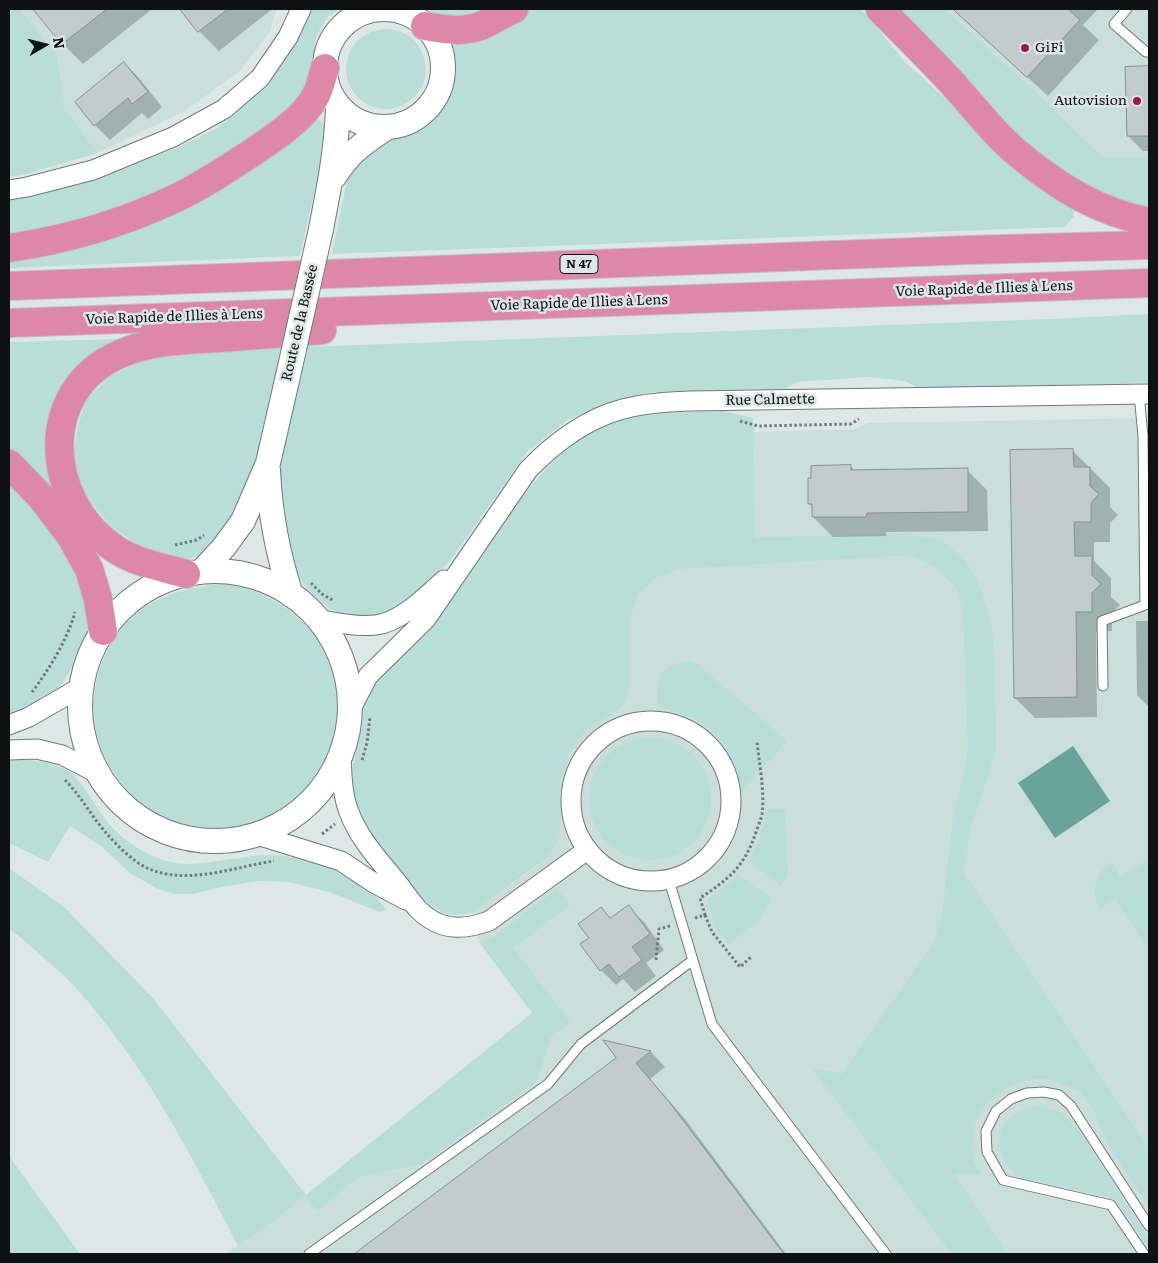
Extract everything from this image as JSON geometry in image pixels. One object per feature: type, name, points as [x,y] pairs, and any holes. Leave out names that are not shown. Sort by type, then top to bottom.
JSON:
[{"type":"highway","points":[[412,16],[448,30],[464,30],[486,24],[514,9]]},
{"type":"highway","points":[[880,9],[1021,157],[1086,201],[1111,212],[1149,222]]},
{"type":"highway","points":[[9,248],[36,244],[96,229],[172,200],[209,180],[272,139],[299,118],[316,97],[325,68]]},
{"type":"highway","name":"N 47","points":[[9,286],[1149,245]]},
{"type":"highway","name":"Voie Rapide de Illies à Lens","points":[[9,323],[1149,283]]},
{"type":"highway","points":[[194,573],[134,559],[115,548],[98,534],[81,514],[69,494],[62,477],[59,456],[60,431],[68,405],[76,389],[89,374],[104,362],[141,346],[185,340],[348,329],[390,309]]},
{"type":"highway","points":[[9,464],[41,497],[70,535],[89,569],[98,599],[103,631]]},
{"type":"street","points":[[9,190],[93,170],[173,137],[224,109],[260,78],[288,37],[301,9]]},
{"type":"street","points":[[386,9],[412,16],[432,33],[441,50],[444,68],[441,86],[433,103],[420,116],[404,125],[386,128],[368,126],[352,118],[338,106],[328,88],[325,68],[328,50],[336,33],[349,20],[366,10],[386,9]]},
{"type":"street","name":"Route de la Bassée","points":[[194,573],[224,547],[243,521],[268,463],[330,182],[337,138],[338,106]]},
{"type":"street","name":"Route de la Bassée","points":[[330,182],[346,158],[360,145],[386,128]]},
{"type":"street","name":"Rue Calmette","points":[[360,712],[368,676],[426,619],[460,566],[528,470],[565,436],[595,420],[622,409],[661,402],[691,401],[1144,394]]},
{"type":"street","name":"Route de la Bassée","points":[[268,463],[269,497],[274,532],[280,561],[291,595]]},
{"type":"street","name":"Rue Calmette","points":[[318,619],[351,625],[378,625],[403,615],[460,566]]},
{"type":"street","points":[[350,761],[312,800],[285,822],[257,835],[239,840],[214,842],[175,836],[137,817],[108,790],[97,773],[82,733],[80,713],[81,687],[89,657],[103,631],[117,613],[142,592],[167,580],[194,573],[230,572],[248,575],[270,583],[291,595],[318,619],[332,640],[342,662],[348,686],[360,712],[347,734],[350,761],[344,793],[349,812],[375,856],[411,903],[426,918],[441,925],[457,928],[474,926],[489,921],[587,850]]},
{"type":"street","points":[[9,725],[30,718],[81,687]]},
{"type":"street","points":[[655,721],[684,728],[702,739],[720,761],[727,778],[731,798],[727,826],[714,851],[693,869],[669,880],[642,881],[615,873],[593,857],[587,850],[578,836],[571,809],[572,783],[584,758],[603,737],[618,728],[633,723],[655,721]]},
{"type":"street","points":[[9,750],[37,749],[62,755],[97,773]]},
{"type":"street","points":[[257,835],[341,861],[374,883],[411,903]]},
{"type":"lane","points":[[1127,9],[1114,24],[1146,52],[1149,52]]},
{"type":"lane","points":[[1102,686],[1102,621],[1145,605],[1144,394]]},
{"type":"lane","points":[[669,880],[712,1024],[886,1254]]},
{"type":"lane","points":[[309,1254],[548,1084],[581,1044],[693,960]]},
{"type":"lane","points":[[1144,1254],[1111,1205],[1003,1180],[987,1152],[986,1131],[996,1111],[1011,1099],[1027,1093],[1044,1092],[1059,1095],[1071,1106],[1149,1226]]},
{"type":"path","points":[[734,420],[758,426],[851,424],[867,416]]},
{"type":"path","points":[[350,761],[367,743],[360,712]]},
{"type":"path","points":[[751,957],[740,967],[712,932],[700,898],[726,880],[739,867],[752,844],[762,815],[757,741]]},
{"type":"path","points":[[61,776],[85,804],[105,832],[130,857],[146,867],[164,874],[179,876],[289,859],[349,812]]},
{"type":"path","points":[[656,960],[659,929],[705,915]]},
{"type":"shaded area","points":[[9,9],[20,9],[57,55],[65,110],[98,153],[26,174],[9,177]]},
{"type":"shaded area","points":[[20,9],[277,9],[269,33],[240,71],[186,110],[98,153],[65,110],[57,55]]},
{"type":"shaded area","points":[[311,9],[339,9],[326,19],[316,37],[312,67],[300,100],[278,128],[143,205],[9,240],[9,198],[97,178],[177,148],[217,128],[235,114],[270,78],[300,35]]},
{"type":"shaded area","points":[[425,9],[498,9],[441,22]]},
{"type":"shaded area","points":[[534,9],[859,9],[866,14],[904,61],[1002,151],[1072,202],[1074,216],[1065,227],[332,254],[347,181],[357,162],[387,139],[410,133],[428,123],[440,109],[451,89],[455,73],[454,58],[449,40]]},
{"type":"shaded area","points":[[898,9],[945,9],[1103,157],[1149,157],[1149,208],[1107,196],[1054,165],[1013,133]]},
{"type":"shaded area","points":[[945,9],[1149,9],[1149,157],[1103,157]]},
{"type":"shaded area","points":[[386,29],[401,32],[414,41],[423,54],[426,69],[423,84],[414,97],[401,106],[386,109],[371,106],[358,97],[349,84],[346,69],[349,54],[358,41],[371,32]]},
{"type":"shaded area","points":[[315,117],[326,125],[323,153],[300,256],[9,268],[9,259],[50,252]]},
{"type":"shaded area","points":[[1149,314],[1149,383],[918,388],[905,381],[868,377],[797,382],[785,389],[652,392],[614,401],[567,420],[528,451],[449,562],[425,587],[399,607],[381,616],[359,618],[340,614],[328,608],[305,587],[288,556],[278,487],[286,433],[307,347]]},
{"type":"shaded area","points":[[120,339],[120,343],[82,368],[63,503],[9,450],[9,342]]},
{"type":"shaded area","points":[[282,346],[248,493],[211,549],[199,556],[185,560],[155,556],[110,526],[88,498],[77,475],[74,452],[78,424],[87,399],[109,377],[142,360],[183,352]]},
{"type":"shaded area","points":[[723,411],[753,418],[755,538],[906,533],[942,541],[964,558],[978,583],[992,626],[995,664],[996,750],[971,827],[963,872],[1149,1149],[1149,1206],[1116,1156],[1102,1132],[1094,1111],[1081,1092],[1046,1078],[1029,1079],[1005,1089],[990,1099],[976,1120],[972,1145],[974,1162],[982,1174],[954,1174],[1007,1254],[952,1254],[811,1067],[842,1074],[935,941],[942,915],[954,810],[963,778],[968,747],[963,610],[958,591],[938,568],[910,555],[678,569],[655,578],[638,595],[630,618],[630,685],[624,704],[612,715],[587,729],[571,749],[560,783],[560,830],[557,843],[550,855],[472,913],[445,914],[429,904],[389,863],[369,837],[352,793],[351,772],[369,688],[453,595],[533,484],[551,463],[571,446],[593,431],[608,424],[656,414]]},
{"type":"shaded area","points":[[1149,418],[1149,1254],[225,1254],[267,1227],[532,1013],[479,942],[472,913],[539,864],[555,736],[634,564],[755,564],[754,432],[855,429],[868,423]]},
{"type":"shaded area","points":[[9,484],[33,508],[76,559],[91,618],[85,640],[73,666],[61,685],[44,701],[9,719]]},
{"type":"shaded area","points":[[220,584],[243,587],[266,596],[288,609],[307,626],[322,646],[328,658],[333,672],[338,703],[336,734],[332,748],[322,770],[309,786],[286,806],[260,820],[241,826],[214,828],[173,821],[154,813],[130,793],[113,771],[102,751],[95,727],[94,707],[95,688],[107,651],[129,620],[144,608],[171,595],[190,589]]},
{"type":"shaded area","points":[[689,661],[697,664],[787,741],[742,791],[737,772],[730,757],[723,744],[714,734],[704,725],[691,718],[657,706],[661,674],[670,666]]},
{"type":"shaded area","points":[[650,738],[674,742],[693,756],[707,775],[711,799],[707,823],[693,842],[674,856],[650,860],[626,856],[607,842],[593,823],[589,799],[593,775],[607,756],[626,742]]},
{"type":"shaded area","points":[[1073,746],[1110,801],[1055,838],[1018,783]]},
{"type":"shaded area","points":[[9,760],[41,762],[58,766],[71,773],[109,824],[133,845],[152,856],[186,864],[263,855],[286,856],[313,862],[340,872],[364,886],[386,910],[380,912],[329,892],[290,882],[257,881],[194,894],[175,894],[156,888],[130,873],[102,847],[70,826],[48,862],[9,843]]},
{"type":"shaded area","points":[[785,809],[788,875],[781,886],[749,861],[764,824],[766,810]]},
{"type":"shaded area","points":[[1149,859],[1149,949],[1115,899],[1100,909],[1095,896],[1095,889],[1098,877],[1106,866],[1112,862],[1120,877]]},
{"type":"shaded area","points":[[9,868],[63,906],[153,998],[306,1195],[532,1013],[479,942],[492,938],[557,889],[570,905],[513,948],[570,1022],[551,1037],[536,1082],[421,1164],[358,1177],[317,1211],[305,1196],[267,1227],[238,1246],[165,1110],[123,1046],[74,986],[9,929]]},
{"type":"shaded area","points":[[738,875],[772,898],[759,920],[729,944],[716,930],[708,900]]},
{"type":"shaded area","points":[[1033,1107],[1044,1107],[1062,1113],[1077,1128],[1149,1239],[1149,1249],[1117,1202],[1106,1196],[1023,1178],[1012,1170],[1004,1160],[1000,1149],[1000,1138],[1003,1128],[1020,1111]]},
{"type":"shaded area","points":[[9,1156],[80,1254],[9,1254]]},
{"type":"building","points":[[33,9],[107,9],[62,44]]},
{"type":"building","points":[[180,9],[228,9],[198,32]]},
{"type":"building","name":"GiFi","points":[[953,9],[1068,9],[1080,20],[1027,77]]},
{"type":"building","points":[[124,62],[148,92],[132,104],[128,98],[94,126],[75,102]]},
{"type":"building","name":"Autovision","points":[[1149,66],[1149,136],[1127,136],[1125,67]]},
{"type":"building","points":[[1073,449],[1074,467],[1090,467],[1090,486],[1099,494],[1091,503],[1091,522],[1074,522],[1075,556],[1092,556],[1092,575],[1101,584],[1092,593],[1092,612],[1076,612],[1077,697],[1014,698],[1010,450]]},
{"type":"building","points":[[851,465],[851,470],[968,468],[968,512],[867,513],[866,517],[812,517],[812,504],[808,504],[808,478],[811,478],[811,466]]},
{"type":"building","points":[[629,905],[650,934],[632,947],[642,960],[619,977],[609,964],[600,971],[580,944],[589,938],[578,924],[601,907],[610,918]]},
{"type":"building","points":[[603,1040],[651,1051],[636,1063],[670,1103],[784,1254],[354,1254],[616,1058]]},
{"type":"place","name":"GiFi","points":[[1025,48]]},
{"type":"place","name":"Autovision","points":[[1137,101]]}]
